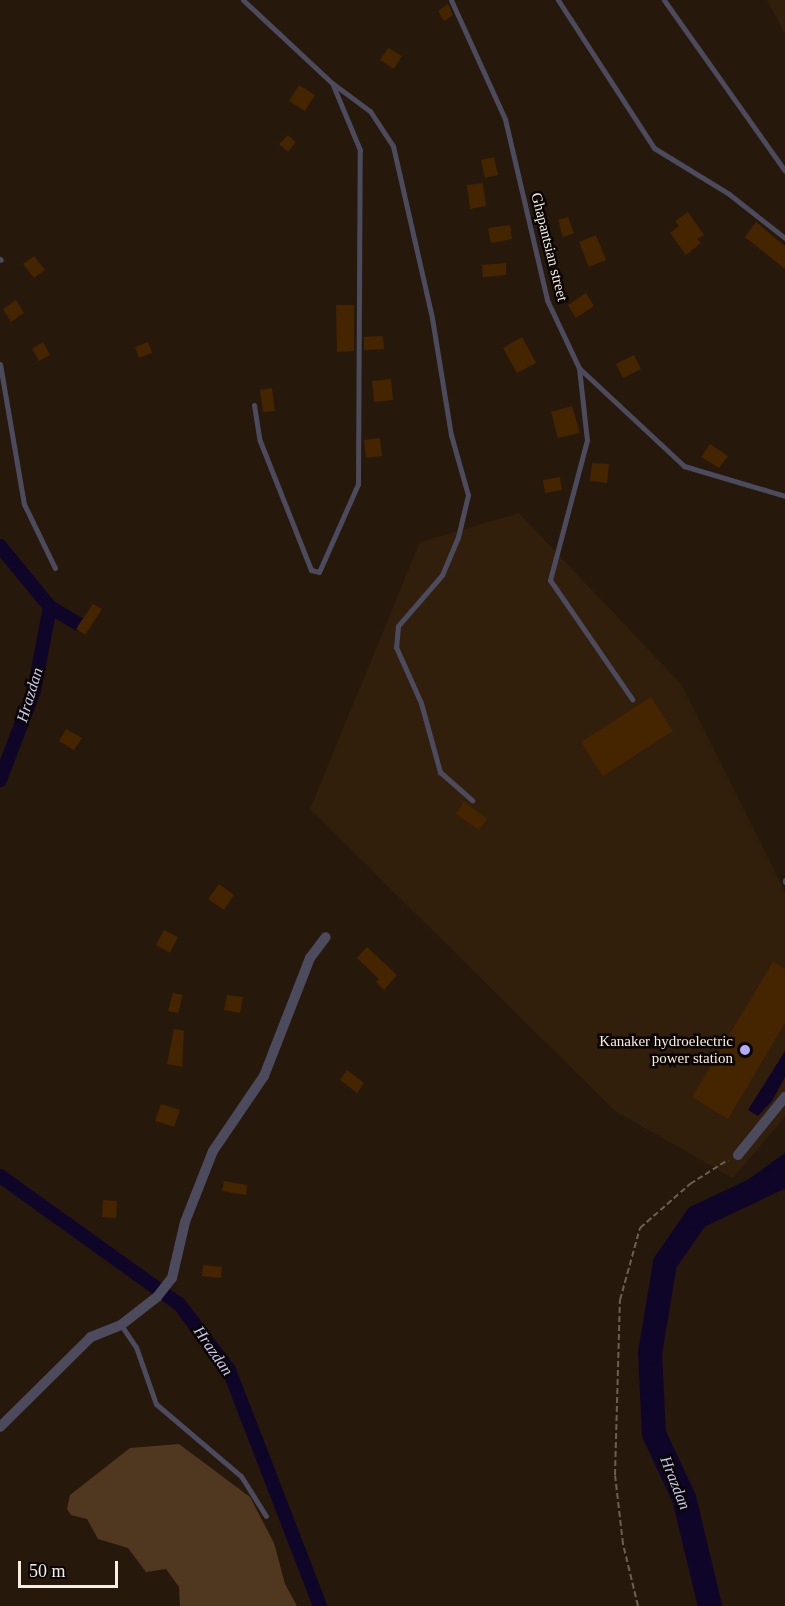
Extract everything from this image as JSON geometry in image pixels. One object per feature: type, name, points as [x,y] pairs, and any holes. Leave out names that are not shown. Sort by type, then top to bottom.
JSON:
[{"type":"street","points":[[0,1427],[91,1337],[121,1325],[157,1297],[172,1278],[185,1222],[213,1150],[264,1076],[310,958],[326,938]]},
{"type":"street","points":[[738,1155],[785,1097]]},
{"type":"lane","points":[[243,0],[332,83],[370,111],[393,146],[432,318],[451,435],[468,495],[458,537],[442,575],[398,626],[396,646],[421,703],[440,772],[472,800]]},
{"type":"lane","name":"Ghapantsian street","points":[[451,0],[505,119],[547,300],[579,368],[684,466],[785,496]]},
{"type":"lane","points":[[558,0],[654,148],[729,194],[785,238]]},
{"type":"lane","points":[[664,0],[785,171]]},
{"type":"lane","points":[[254,405],[260,441],[311,570],[319,572],[358,484],[360,150],[332,83]]},
{"type":"lane","points":[[0,364],[24,504],[55,568]]},
{"type":"lane","points":[[579,368],[587,440],[550,580],[632,699]]},
{"type":"lane","points":[[121,1325],[136,1347],[156,1404],[241,1476],[266,1516]]},
{"type":"path","points":[[638,1606],[618,1513],[615,1384],[620,1300],[640,1228],[690,1184],[738,1155]]},
{"type":"shaded area","points":[[767,0],[785,0],[785,34]]},
{"type":"shaded area","points":[[519,513],[681,684],[785,892],[785,1117],[733,1178],[615,1111],[310,809],[420,542]]},
{"type":"shaded area","points":[[785,1051],[785,1077],[772,1101],[758,1116],[748,1110]]},
{"type":"shaded area","points":[[785,1153],[785,1184],[779,1191],[740,1197],[749,1179]]},
{"type":"shaded area","points":[[179,1444],[250,1497],[274,1543],[285,1584],[297,1606],[180,1606],[179,1587],[166,1569],[146,1572],[128,1548],[98,1539],[87,1519],[71,1515],[67,1509],[70,1495],[130,1448]]},
{"type":"building","points":[[448,4],[453,15],[444,21],[438,11]]},
{"type":"building","points":[[388,48],[402,56],[394,69],[380,60]]},
{"type":"building","points":[[299,85],[315,95],[305,111],[289,101]]},
{"type":"building","points":[[288,135],[296,142],[288,152],[279,144]]},
{"type":"building","points":[[494,157],[498,175],[485,178],[481,160]]},
{"type":"building","points":[[483,183],[486,206],[470,209],[467,185]]},
{"type":"building","points":[[688,212],[704,235],[697,239],[701,243],[686,255],[670,233],[679,226],[675,221]]},
{"type":"building","points":[[568,217],[574,233],[563,237],[558,220]]},
{"type":"building","points":[[756,222],[785,246],[785,269],[745,237]]},
{"type":"building","points":[[510,225],[512,239],[491,243],[488,228]]},
{"type":"building","points":[[596,235],[606,260],[589,267],[579,242]]},
{"type":"building","points":[[34,256],[45,270],[34,278],[23,264]]},
{"type":"building","points":[[506,263],[506,275],[483,277],[482,265]]},
{"type":"building","points":[[586,293],[594,306],[576,318],[568,305]]},
{"type":"building","points":[[16,300],[24,313],[11,322],[3,309]]},
{"type":"building","points":[[336,305],[354,305],[354,351],[337,352]]},
{"type":"building","points":[[383,336],[384,349],[364,350],[364,337]]},
{"type":"building","points":[[522,337],[536,363],[517,373],[503,348]]},
{"type":"building","points":[[43,342],[50,355],[39,361],[32,349]]},
{"type":"building","points":[[148,342],[152,353],[139,358],[135,347]]},
{"type":"building","points":[[634,355],[641,369],[623,378],[616,364]]},
{"type":"building","points":[[391,379],[393,400],[374,402],[372,381]]},
{"type":"building","points":[[272,388],[275,411],[263,412],[260,390]]},
{"type":"building","points":[[572,406],[580,433],[558,438],[551,412]]},
{"type":"building","points":[[380,438],[382,456],[366,458],[364,440]]},
{"type":"building","points":[[710,444],[728,456],[719,468],[701,457]]},
{"type":"building","points":[[592,463],[609,464],[607,483],[590,481]]},
{"type":"building","points":[[560,477],[562,490],[545,493],[543,480]]},
{"type":"building","points":[[93,604],[102,609],[85,635],[76,629]]},
{"type":"building","points":[[651,697],[673,731],[603,776],[581,742]]},
{"type":"building","points":[[66,729],[82,738],[74,750],[59,741]]},
{"type":"building","points":[[464,802],[487,819],[479,830],[456,814]]},
{"type":"building","points":[[219,884],[234,895],[224,910],[208,899]]},
{"type":"building","points":[[164,930],[178,937],[170,953],[156,945]]},
{"type":"building","points":[[367,947],[397,975],[384,990],[376,982],[379,979],[357,958]]},
{"type":"building","name":"Kanaker hydroelectric power station","points":[[773,962],[785,969],[785,1023],[728,1119],[692,1097]]},
{"type":"building","points":[[173,993],[183,995],[178,1013],[168,1011]]},
{"type":"building","points":[[227,995],[243,997],[240,1013],[224,1010]]},
{"type":"building","points":[[174,1029],[184,1031],[182,1067],[167,1064]]},
{"type":"building","points":[[347,1070],[364,1083],[357,1093],[340,1080]]},
{"type":"building","points":[[161,1104],[180,1110],[174,1127],[155,1121]]},
{"type":"building","points":[[224,1181],[247,1185],[246,1195],[222,1191]]},
{"type":"building","points":[[103,1200],[117,1201],[116,1218],[102,1217]]},
{"type":"building","points":[[203,1265],[222,1267],[221,1278],[202,1276]]},
{"type":"waterway","points":[[0,546],[50,607],[78,624]]},
{"type":"waterway","name":"Hrazdan","points":[[0,780],[34,691],[50,607]]},
{"type":"waterway","name":"Hrazdan","points":[[710,1606],[684,1498],[654,1434],[650,1353],[665,1263],[697,1217],[779,1178],[785,1171]]},
{"type":"waterway","name":"Hrazdan","points":[[0,1176],[180,1305],[229,1370],[320,1606]]},
{"type":"place","name":"Kanaker hydroelectric power station","points":[[745,1050]]}]
